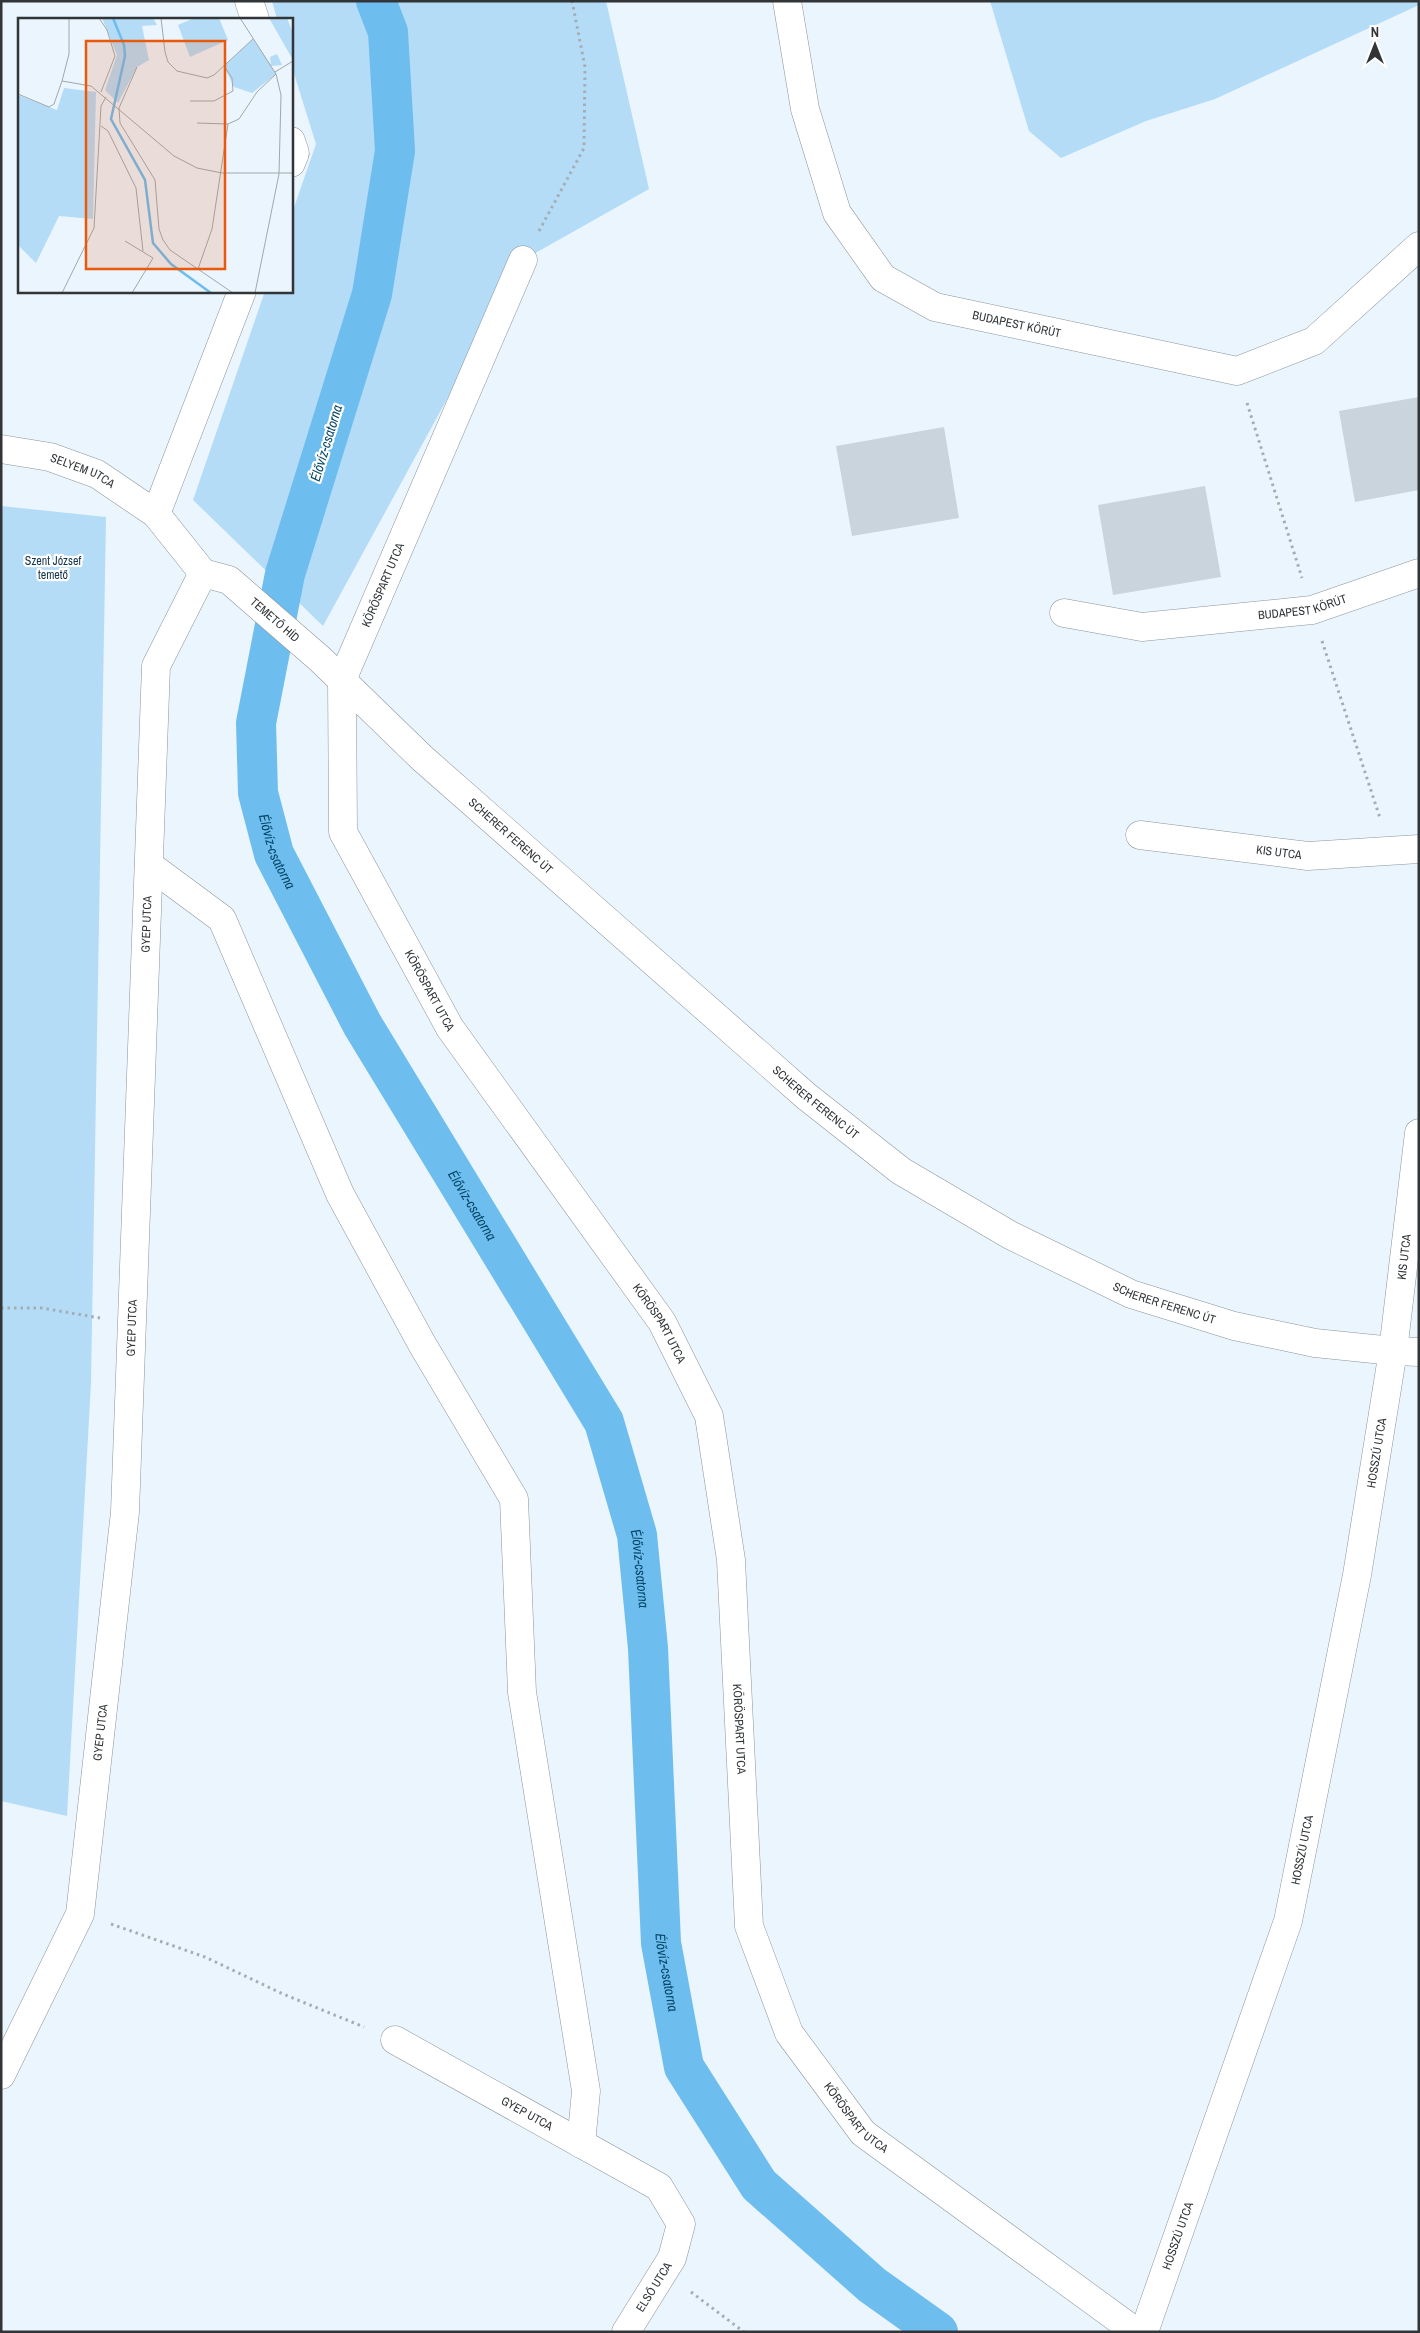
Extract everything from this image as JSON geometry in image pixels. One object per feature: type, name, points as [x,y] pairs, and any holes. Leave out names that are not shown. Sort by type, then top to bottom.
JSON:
[{"type":"street","points":[[250,1],[255,18]]},
{"type":"street","name":"BUDAPEST KÖRÚT","points":[[787,1],[805,109],[837,214],[883,278],[935,307],[1237,371],[1314,341],[1416,253]]},
{"type":"street","points":[[292,144],[295,153],[292,160]]},
{"type":"street","name":"KÖRÖSPART UTCA","points":[[523,260],[342,680],[343,832],[450,1028],[662,1322],[709,1416],[731,1560],[749,1926],[789,2033],[863,2133],[1136,2332]]},
{"type":"street","points":[[216,576],[156,514],[242,292]]},
{"type":"street","name":"SELYEM UTCA","points":[[1,449],[50,457],[97,474],[156,514]]},
{"type":"street","name":"BUDAPEST KÖRÚT","points":[[1064,613],[1142,627],[1312,610],[1419,573]]},
{"type":"street","name":"TEMETŐ HÍD","points":[[216,576],[320,659]]},
{"type":"street","name":"GYEP UTCA","points":[[1,2075],[80,1914],[125,1512],[156,666],[216,576]]},
{"type":"street","name":"SCHERER FERENC ÚT","points":[[320,659],[422,758],[806,1096],[901,1171],[1010,1235],[1131,1294],[1234,1326],[1315,1343],[1406,1352]]},
{"type":"street","name":"KIS UTCA","points":[[1140,835],[1308,856],[1419,849]]},
{"type":"street","points":[[149,865],[222,919],[340,1194],[422,1344],[514,1498],[522,1692],[586,2091],[581,2144]]},
{"type":"street","name":"KIS UTCA","points":[[1406,1352],[1419,1133]]},
{"type":"street","name":"HOSSZÚ UTCA","points":[[1144,2332],[1288,1921],[1357,1575],[1406,1352]]},
{"type":"street","name":"GYEP UTCA","points":[[395,2040],[659,2187]]},
{"type":"street","name":"ELSŐ UTCA","points":[[626,2332],[672,2258],[681,2224],[659,2187]]},
{"type":"path","points":[[523,260],[584,148],[585,67],[572,1]]},
{"type":"path","points":[[1,1308],[42,1308],[132,1324]]},
{"type":"path","points":[[80,1914],[205,1957],[283,1994],[395,2040]]},
{"type":"path","points":[[663,2272],[744,2332]]},
{"type":"green space","points":[[272,1],[606,1],[649,189],[523,260],[323,626],[193,500],[265,292],[292,292],[292,213],[316,144],[292,67],[292,18],[277,18]]},
{"type":"green space","points":[[990,1],[1419,1],[1419,5],[1215,99],[1146,121],[1061,158],[1029,131]]},
{"type":"green space","name":"Szent József temető","points":[[1,506],[106,517],[91,1383],[67,1816],[1,1801]]},
{"type":"building","points":[[1419,397],[1419,490],[1355,502],[1339,411]]},
{"type":"building","points":[[944,427],[959,518],[852,536],[836,446]]},
{"type":"building","points":[[1205,486],[1221,577],[1113,595],[1098,505]]},
{"type":"waterway","name":"Élővíz-csatorna","points":[[376,1],[388,32],[395,151],[372,294],[285,574],[256,723],[258,793],[274,854],[362,1024],[604,1422],[637,1535],[648,1648],[661,1943],[684,2067],[759,2185],[872,2285],[938,2332]]}]
